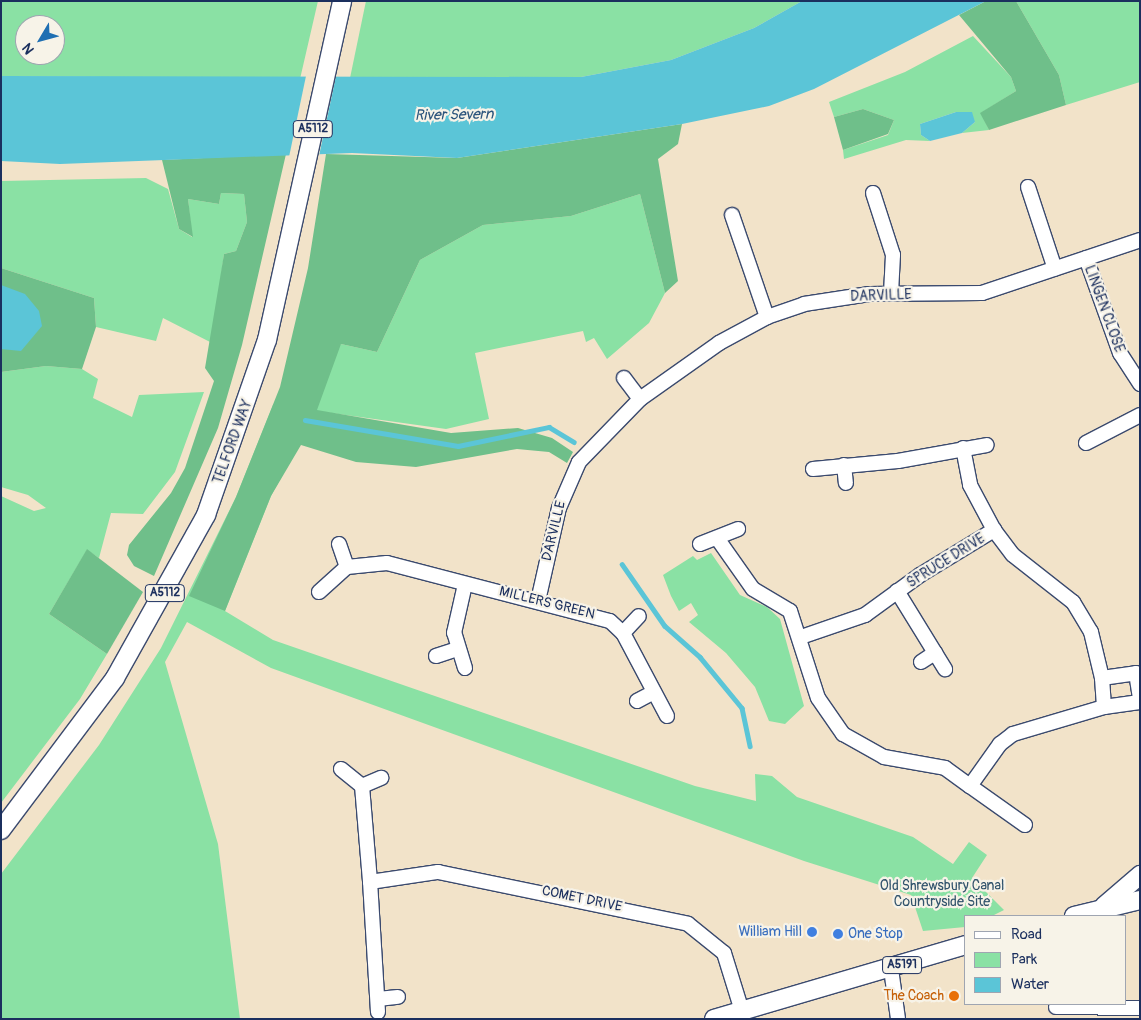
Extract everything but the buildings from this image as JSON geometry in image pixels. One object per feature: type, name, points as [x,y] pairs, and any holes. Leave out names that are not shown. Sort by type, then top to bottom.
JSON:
[{"type":"main road","name":"TELFORD WAY","points":[[1,830],[115,678],[206,515],[258,373],[293,223],[333,34],[342,1]]},
{"type":"main road","points":[[1100,909],[1140,875]]},
{"type":"main road","points":[[1078,915],[1140,900]]},
{"type":"main road","name":"A5191","points":[[714,1019],[890,969],[964,945]]},
{"type":"street","points":[[1028,187],[1054,269]]},
{"type":"street","points":[[873,193],[892,248],[891,294]]},
{"type":"street","points":[[732,215],[766,316]]},
{"type":"street","name":"DARVILLE","points":[[538,601],[568,481],[603,432],[640,399],[718,343],[766,316],[804,304],[891,294],[982,293],[1140,240]]},
{"type":"street","name":"LINGEN CLOSE","points":[[1086,258],[1120,353],[1140,384]]},
{"type":"street","points":[[624,378],[640,399]]},
{"type":"street","points":[[1086,443],[1140,415]]},
{"type":"street","points":[[813,469],[844,464],[898,461],[986,445]]},
{"type":"street","points":[[963,448],[970,485],[994,530],[1013,555],[1073,602],[1091,632],[1102,678],[1104,707]]},
{"type":"street","points":[[844,464],[846,483]]},
{"type":"street","points":[[700,544],[738,529]]},
{"type":"street","name":"SPRUCE DRIVE","points":[[800,637],[852,622],[897,591],[994,530]]},
{"type":"street","points":[[717,538],[753,589],[790,611],[800,637],[818,698],[843,734],[884,757],[945,768],[1025,825]]},
{"type":"street","points":[[319,592],[347,567],[339,544]]},
{"type":"street","name":"MILLERS GREEN","points":[[347,567],[387,563],[465,584],[598,615],[623,633],[667,716]]},
{"type":"street","points":[[464,668],[457,649],[454,633],[465,584]]},
{"type":"street","name":"SPRUCE DRIVE","points":[[897,591],[945,669]]},
{"type":"street","points":[[623,633],[639,616]]},
{"type":"street","points":[[436,656],[457,649]]},
{"type":"street","points":[[921,662],[935,653]]},
{"type":"street","points":[[1102,678],[1138,672],[1140,698]]},
{"type":"street","points":[[637,701],[654,692]]},
{"type":"street","points":[[970,786],[1000,744],[1013,734],[1104,707],[1140,702]]},
{"type":"street","points":[[341,769],[362,786],[378,1005],[398,997]]},
{"type":"street","points":[[362,786],[381,778]]},
{"type":"street","name":"COMET DRIVE","points":[[370,882],[425,872],[458,872],[682,922],[724,953],[742,1011]]},
{"type":"street","points":[[890,969],[898,1019]]},
{"type":"street","points":[[1056,1007],[1140,1008]]},
{"type":"green space","points":[[1,1],[318,1],[300,79],[1,76]]},
{"type":"green space","points":[[366,1],[802,1],[754,28],[671,60],[581,77],[350,78]]},
{"type":"green space","points":[[986,1],[1016,1],[1059,75],[1066,105],[989,130],[980,113],[1016,91],[1011,77],[959,15]]},
{"type":"green space","points":[[1016,1],[1140,1],[1140,82],[1066,105],[1059,75]]},
{"type":"green space","points":[[973,36],[1011,77],[1016,91],[981,113],[989,130],[962,133],[975,122],[956,112],[920,124],[921,135],[930,141],[906,140],[844,159],[843,150],[888,135],[894,120],[863,109],[834,117],[829,102],[905,72]]},
{"type":"green space","points":[[863,109],[894,120],[888,134],[843,150],[834,117]]},
{"type":"green space","points":[[682,124],[678,144],[658,159],[678,281],[665,293],[640,194],[571,216],[483,225],[420,260],[377,352],[341,344],[317,410],[451,433],[518,428],[552,438],[573,452],[567,463],[549,452],[517,449],[416,467],[356,462],[301,445],[271,496],[225,611],[189,596],[236,497],[280,387],[308,268],[326,154],[457,158]]},
{"type":"green space","points":[[286,154],[242,345],[218,428],[154,576],[134,566],[127,555],[129,545],[171,493],[185,468],[214,381],[205,368],[224,254],[236,251],[247,222],[244,194],[221,193],[219,204],[188,199],[193,237],[179,229],[162,160]]},
{"type":"green space","points":[[146,178],[168,189],[179,229],[192,237],[188,199],[219,204],[221,193],[244,194],[247,222],[236,251],[224,254],[212,343],[163,318],[156,341],[96,327],[94,298],[1,268],[1,181]]},
{"type":"green space","name":"Old Shrewsbury Canal Countryside Site","points":[[640,194],[665,293],[649,323],[607,359],[594,338],[586,342],[583,331],[475,353],[489,419],[446,429],[317,411],[271,496],[225,611],[273,640],[695,786],[756,801],[755,774],[772,776],[797,797],[913,837],[953,864],[969,842],[987,855],[972,878],[1004,910],[994,915],[964,915],[964,927],[923,931],[911,895],[804,861],[271,668],[187,622],[165,662],[218,844],[240,1019],[1,1019],[1,874],[99,745],[161,648],[236,497],[273,405],[341,344],[377,352],[420,260],[483,225],[571,216]]},
{"type":"green space","points":[[1,268],[94,298],[96,327],[82,369],[46,366],[1,372]]},
{"type":"green space","points":[[46,366],[82,369],[98,379],[93,398],[132,417],[139,395],[204,392],[175,472],[143,514],[111,513],[99,558],[87,550],[49,614],[107,654],[80,699],[1,803],[1,496],[34,511],[46,508],[28,495],[1,487],[1,372]]},
{"type":"green space","points":[[87,549],[143,592],[107,654],[49,614]]},
{"type":"green space","points":[[711,553],[740,595],[767,607],[780,619],[804,706],[785,724],[769,721],[755,687],[726,653],[689,622],[698,615],[691,603],[679,611],[671,596],[663,575],[693,556],[697,560]]},
{"type":"water","name":"River Severn","points":[[802,1],[986,1],[814,89],[769,106],[682,124],[457,158],[352,153],[60,164],[1,161],[1,76],[581,77],[671,60],[754,28]]},
{"type":"water","points":[[956,112],[972,112],[975,122],[962,133],[930,141],[921,135],[920,124]]},
{"type":"water","points":[[1,285],[25,294],[39,311],[42,326],[21,351],[1,349]]},
{"type":"pier","points":[[306,76],[336,76],[319,156],[289,157]]},
{"type":"waterway","points":[[305,420],[458,446],[549,427],[574,442]]},
{"type":"waterway","points":[[622,564],[665,626],[700,657],[742,708],[750,746]]},
{"type":"place","name":"William Hill","points":[[812,932]]},
{"type":"place","name":"One Stop","points":[[838,934]]},
{"type":"place","name":"The Coach","points":[[954,996]]}]
